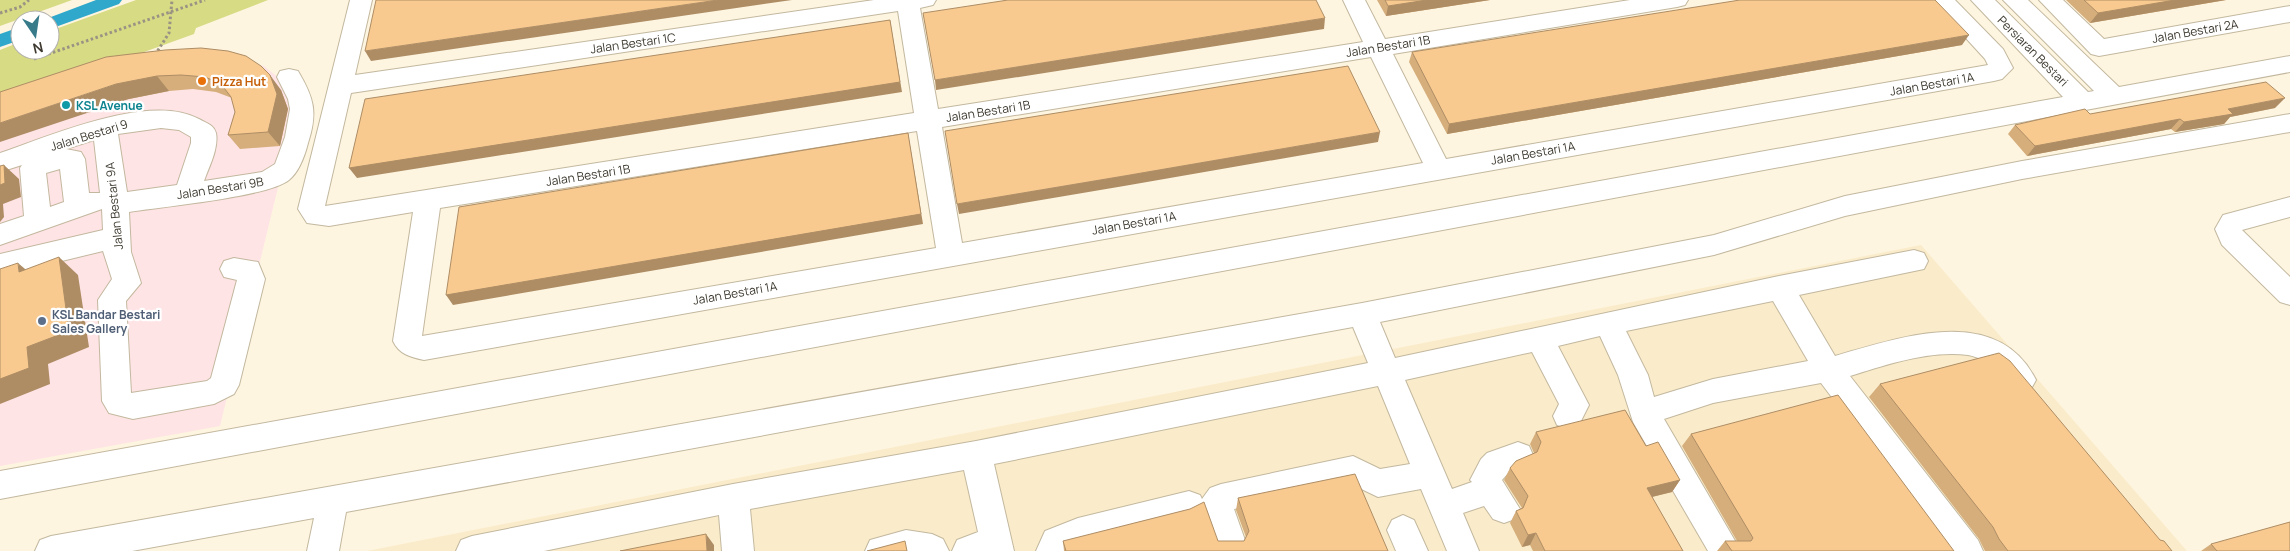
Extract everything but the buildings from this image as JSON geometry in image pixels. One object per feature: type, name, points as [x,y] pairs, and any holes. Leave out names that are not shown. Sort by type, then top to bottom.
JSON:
[{"type":"street","points":[[340,86],[361,0]]},
{"type":"street","points":[[1354,0],[1439,170]]},
{"type":"street","name":"Jalan Bestari 1B","points":[[340,86],[311,209],[316,216],[329,216],[1677,0]]},
{"type":"street","name":"Jalan Bestari 1A","points":[[428,200],[407,341],[414,346],[424,348],[1994,73],[2000,68],[1995,55],[1942,0]]},
{"type":"street","name":"Persiaran Bestari","points":[[1982,0],[2084,102]]},
{"type":"street","name":"Persiaran Bestari","points":[[2014,0],[2114,96]]},
{"type":"street","name":"Jalan Bestari 2A","points":[[2050,0],[2099,48],[2290,14]]},
{"type":"street","points":[[916,1],[928,120],[952,255]]},
{"type":"street","name":"Jalan Bestari 1C","points":[[340,86],[916,1]]},
{"type":"street","points":[[0,485],[2290,64]]},
{"type":"street","name":"Jalan Bestari 9B","points":[[0,235],[78,206],[114,199],[187,193],[268,181],[283,171],[298,136],[302,119],[302,103],[290,77]]},
{"type":"street","name":"Jalan Bestari 9","points":[[0,163],[105,128],[156,119],[184,120],[195,124],[203,132],[204,143],[187,193]]},
{"type":"street","points":[[51,551],[1362,314],[1714,245],[1855,204],[2022,170],[2290,123]]},
{"type":"street","name":"Jalan Bestari 9A","points":[[105,128],[118,245],[127,283],[119,289],[112,300],[117,401],[124,406],[214,392],[224,385],[251,279],[248,270],[234,269]]},
{"type":"street","points":[[0,179],[64,158],[72,159],[78,206]]},
{"type":"street","points":[[34,168],[38,220]]},
{"type":"street","points":[[2290,207],[2232,222],[2228,229],[2231,238],[2290,294]]},
{"type":"street","points":[[0,265],[118,245]]},
{"type":"street","points":[[0,277],[118,245]]},
{"type":"street","points":[[472,551],[733,498],[976,454],[1386,372],[1779,287],[1914,261]]},
{"type":"street","points":[[1779,287],[1828,370],[1967,551]]},
{"type":"street","points":[[1362,314],[1442,506],[1463,551]]},
{"type":"street","points":[[1608,323],[1633,375],[1644,413],[1725,551]]},
{"type":"street","points":[[1539,338],[1563,380],[1574,405],[1568,416]]},
{"type":"street","points":[[1644,413],[1713,391],[1828,370],[1928,345],[1968,344],[1984,348],[2008,364],[2040,403]]},
{"type":"street","points":[[976,454],[987,547]]},
{"type":"street","points":[[1442,506],[1498,500],[1486,480],[1490,468],[1498,462],[1518,456]]},
{"type":"street","points":[[1230,543],[1216,502],[1221,498],[1353,470],[1378,483],[1429,474]]},
{"type":"street","points":[[733,498],[738,551]]},
{"type":"street","points":[[322,551],[333,500]]},
{"type":"street","points":[[1052,551],[1056,541],[1078,533],[1189,505]]},
{"type":"street","points":[[881,551],[906,545],[932,549],[934,551]]},
{"type":"path","points":[[0,13],[20,7],[29,0]]},
{"type":"path","points":[[154,62],[155,55],[169,33],[172,0]]},
{"type":"path","points":[[60,50],[205,0]]},
{"type":"shaded area","points":[[233,58],[264,66],[285,83],[298,105],[220,426],[0,466],[0,110]]},
{"type":"shaded area","points":[[1921,245],[2187,551],[367,551]]},
{"type":"green space","points":[[0,0],[72,0],[44,10],[10,10],[10,22],[0,26]]},
{"type":"green space","points":[[136,0],[268,0],[196,28],[194,34],[0,104],[0,50],[10,46],[10,60],[60,60],[60,27]]},
{"type":"waterway","points":[[60,19],[113,0]]},
{"type":"waterway","points":[[0,41],[10,37]]},
{"type":"place","name":"Pizza Hut","points":[[202,81]]},
{"type":"place","name":"KSL Avenue","points":[[66,105]]},
{"type":"place","name":"KSL Bandar Bestari Sales Gallery","points":[[42,321]]}]
